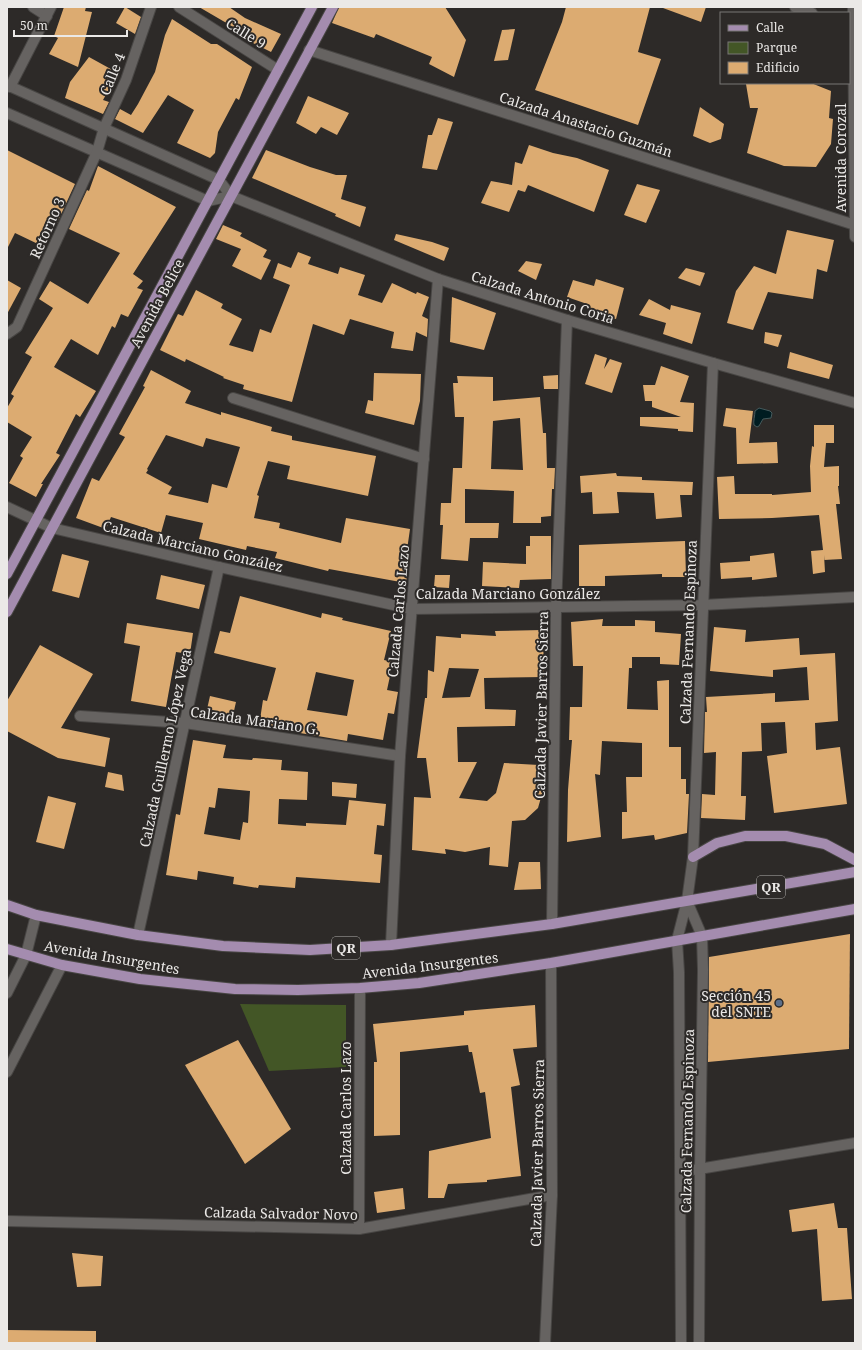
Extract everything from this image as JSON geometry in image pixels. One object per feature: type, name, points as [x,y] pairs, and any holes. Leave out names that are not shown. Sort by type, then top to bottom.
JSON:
[{"type":"main road","name":"Avenida Belice","points":[[7,574],[312,7]]},
{"type":"main road","name":"Avenida Belice","points":[[7,612],[332,7]]},
{"type":"main road","points":[[693,857],[717,843],[745,836],[786,836],[824,844],[855,860]]},
{"type":"main road","name":"Avenida Insurgentes","points":[[7,905],[36,915],[138,935],[223,946],[310,950],[391,945],[552,924],[855,872]]},
{"type":"main road","name":"Avenida Insurgentes","points":[[7,949],[62,965],[140,979],[235,988],[298,990],[360,988],[419,983],[551,963],[855,909]]},
{"type":"street","points":[[7,113],[208,201],[231,196],[219,180],[8,86],[49,11],[33,7]]},
{"type":"street","name":"Calle 4","points":[[104,128],[126,80],[151,7]]},
{"type":"street","name":"Calle 9","points":[[179,7],[278,70]]},
{"type":"street","points":[[795,7],[809,12]]},
{"type":"street","name":"Avenida Corozal","points":[[853,7],[855,237]]},
{"type":"street","name":"Calzada Anastacio Guzmán","points":[[309,50],[855,225]]},
{"type":"street","name":"Retorno 3","points":[[7,334],[17,328],[97,152],[104,128]]},
{"type":"street","name":"Calzada Antonio Coria","points":[[231,196],[438,279],[567,320],[855,403]]},
{"type":"street","name":"Calzada Carlos Lazo","points":[[391,945],[400,756],[438,279]]},
{"type":"street","name":"Calzada Javier Barros Sierra","points":[[552,924],[556,608],[567,320]]},
{"type":"street","name":"Calzada Fernando Espinoza","points":[[681,1343],[681,1172],[679,972],[677,940],[687,902],[693,857],[713,363]]},
{"type":"street","points":[[233,398],[424,459]]},
{"type":"street","name":"Calzada Marciano González","points":[[7,507],[52,528],[219,567],[412,609],[703,605],[855,596]]},
{"type":"street","name":"Calzada Guillermo López Vega","points":[[138,935],[219,567]]},
{"type":"street","name":"Calzada Mariano G.","points":[[80,716],[185,723],[400,756]]},
{"type":"street","name":"Calzada Fernando Espinoza","points":[[687,902],[702,936],[703,970],[699,1343]]},
{"type":"street","points":[[7,993],[26,955],[36,915]]},
{"type":"street","name":"Calzada Javier Barros Sierra","points":[[545,1343],[552,1194],[551,963]]},
{"type":"street","points":[[7,1072],[62,965]]},
{"type":"street","name":"Calzada Carlos Lazo","points":[[359,1229],[360,988]]},
{"type":"street","points":[[681,1172],[855,1143]]},
{"type":"street","name":"Calzada Salvador Novo","points":[[7,1221],[359,1229],[552,1194]]},
{"type":"street","points":[[681,1235],[699,1234]]},
{"type":"street","points":[[681,1331],[699,1329]]},
{"type":"green space","points":[[240,1004],[346,1005],[346,1067],[269,1071]]},
{"type":"water","points":[[759,408],[772,413],[771,418],[763,419],[757,427],[754,425],[754,420],[755,411]]},
{"type":"building","points":[[64,7],[86,7],[85,11],[92,12],[78,67],[49,54],[58,38],[54,36]]},
{"type":"building","points":[[125,7],[141,17],[135,34],[116,23]]},
{"type":"building","points":[[199,7],[229,7],[245,18],[281,34],[271,52],[245,39],[247,35]]},
{"type":"building","points":[[339,7],[445,7],[466,40],[454,77],[429,64],[432,57],[376,34],[374,38],[332,23]]},
{"type":"building","points":[[566,7],[650,7],[638,52],[661,59],[638,125],[535,90],[562,22]]},
{"type":"building","points":[[706,7],[701,22],[663,8]]},
{"type":"building","points":[[172,19],[211,44],[217,44],[252,67],[239,100],[236,98],[218,132],[215,153],[210,158],[177,143],[194,110],[168,95],[143,133],[115,119],[120,109],[131,115],[138,104],[155,72],[165,35]]},
{"type":"building","points":[[515,29],[508,60],[494,61],[502,30]]},
{"type":"building","points":[[89,57],[118,73],[103,100],[109,102],[103,114],[65,98],[70,82]]},
{"type":"building","points":[[746,84],[814,84],[831,91],[829,118],[833,119],[831,144],[816,167],[784,166],[747,153],[758,108],[750,108]]},
{"type":"building","points":[[308,96],[349,113],[337,135],[321,127],[316,134],[296,123]]},
{"type":"building","points":[[700,107],[724,124],[721,139],[710,143],[693,136]]},
{"type":"building","points":[[438,118],[453,122],[437,170],[422,168],[428,135],[432,135]]},
{"type":"building","points":[[529,145],[553,153],[577,158],[609,170],[594,212],[528,185],[525,192],[518,190],[509,212],[481,203],[491,181],[512,185],[515,162],[522,164]]},
{"type":"building","points":[[7,150],[75,184],[57,223],[50,220],[38,244],[15,233],[7,249]]},
{"type":"building","points":[[266,150],[310,167],[336,175],[347,175],[341,199],[366,207],[360,227],[335,216],[336,214],[252,178]]},
{"type":"building","points":[[98,166],[176,207],[133,274],[143,281],[137,288],[143,290],[128,317],[121,314],[115,328],[112,326],[98,355],[71,339],[54,367],[96,391],[80,417],[76,414],[56,453],[60,455],[41,484],[43,484],[36,497],[9,483],[23,458],[20,456],[32,437],[7,422],[7,408],[14,396],[11,394],[32,357],[25,353],[53,308],[39,299],[50,281],[88,304],[120,253],[69,229],[87,190],[89,191]]},
{"type":"building","points":[[637,184],[660,190],[646,223],[624,215]]},
{"type":"building","points":[[223,225],[242,233],[240,236],[267,250],[263,257],[271,260],[261,280],[232,266],[241,249],[216,239]]},
{"type":"building","points":[[787,230],[834,240],[827,272],[817,269],[813,299],[768,292],[753,330],[727,323],[736,291],[754,266],[776,274]]},
{"type":"building","points":[[396,234],[432,242],[449,248],[444,261],[394,240]]},
{"type":"building","points":[[298,252],[311,257],[308,264],[338,274],[340,267],[365,275],[358,295],[382,303],[392,283],[416,294],[417,292],[429,297],[422,316],[428,319],[427,337],[416,332],[413,351],[391,348],[394,332],[350,319],[344,335],[313,324],[292,402],[243,389],[244,385],[223,378],[224,377],[186,359],[185,362],[160,350],[178,314],[183,316],[196,290],[223,304],[221,308],[242,319],[229,345],[253,352],[260,329],[271,333],[290,285],[273,278],[278,263],[291,268]]},
{"type":"building","points":[[526,261],[542,264],[536,280],[518,271]]},
{"type":"building","points":[[686,268],[705,273],[700,286],[678,278]]},
{"type":"building","points":[[596,279],[624,288],[616,319],[588,312],[590,305],[567,297],[573,280],[594,286]]},
{"type":"building","points":[[7,280],[21,288],[7,314]]},
{"type":"building","points":[[452,297],[496,313],[484,350],[450,342]]},
{"type":"building","points":[[649,299],[670,310],[671,305],[701,313],[692,344],[663,334],[666,323],[639,315]]},
{"type":"building","points":[[765,332],[782,335],[778,347],[764,343]]},
{"type":"building","points":[[790,352],[833,365],[829,379],[787,368]]},
{"type":"building","points":[[595,354],[607,358],[604,369],[610,359],[622,363],[612,393],[585,384]]},
{"type":"building","points":[[661,366],[689,376],[680,402],[694,403],[693,432],[678,431],[678,429],[640,426],[640,417],[681,417],[652,407],[652,401],[645,401],[643,385],[655,385]]},
{"type":"building","points":[[151,370],[191,391],[185,403],[221,415],[221,412],[272,427],[271,431],[292,436],[292,440],[376,456],[368,496],[287,479],[290,466],[268,461],[257,495],[259,496],[254,518],[280,523],[279,528],[341,543],[346,518],[410,529],[406,557],[409,558],[406,583],[329,569],[328,571],[275,558],[277,552],[247,546],[246,550],[199,539],[203,523],[166,515],[161,533],[111,517],[106,529],[76,518],[92,478],[99,481],[125,437],[119,434],[145,387],[143,386]],"holes":[[[166,435],[203,447],[206,438],[240,447],[227,488],[212,484],[208,503],[168,494],[172,487],[146,473]]]},
{"type":"building","points":[[374,373],[421,374],[420,401],[414,425],[365,413],[368,400],[373,401]]},
{"type":"building","points":[[558,375],[558,389],[544,389],[543,376]]},
{"type":"building","points":[[457,376],[493,377],[493,401],[540,397],[543,433],[546,433],[547,468],[555,468],[554,489],[552,489],[551,516],[541,517],[541,523],[513,523],[514,491],[465,489],[465,523],[499,523],[498,538],[470,538],[468,561],[441,559],[443,525],[440,525],[441,503],[451,503],[453,468],[462,468],[464,417],[455,417],[453,383],[458,383]],"holes":[[[520,418],[523,470],[491,469],[493,421]]]},
{"type":"building","points":[[726,408],[753,411],[749,443],[777,442],[778,463],[737,464],[736,428],[723,426]]},
{"type":"building","points":[[814,425],[834,425],[834,443],[826,443],[824,467],[839,466],[838,486],[840,504],[836,504],[842,559],[824,560],[825,572],[813,574],[811,551],[823,550],[819,515],[719,519],[717,477],[734,476],[735,494],[772,495],[811,492],[810,466],[812,446],[814,447]]},
{"type":"building","points":[[616,473],[617,476],[642,477],[642,480],[693,482],[692,495],[680,495],[682,517],[656,519],[654,493],[617,492],[619,513],[593,514],[592,492],[581,493],[580,476]]},
{"type":"building","points":[[530,536],[551,536],[551,579],[520,580],[519,588],[482,586],[483,562],[526,564],[526,546],[530,546]]},
{"type":"building","points":[[685,541],[686,577],[662,577],[662,574],[605,576],[605,586],[579,586],[579,545]]},
{"type":"building","points":[[774,553],[777,577],[752,580],[752,577],[721,579],[720,563],[750,561],[750,556]]},
{"type":"building","points":[[62,554],[89,561],[79,598],[52,591]]},
{"type":"building","points":[[161,575],[205,585],[199,609],[156,599]]},
{"type":"building","points":[[435,575],[450,575],[449,588],[434,587]]},
{"type":"building","points":[[240,596],[321,618],[322,613],[343,618],[342,620],[391,631],[384,660],[393,662],[387,690],[398,692],[394,714],[388,713],[383,740],[348,734],[347,741],[259,726],[263,700],[267,701],[276,668],[214,653],[220,631],[230,633]],"holes":[[[316,672],[354,680],[347,716],[307,710]]]},
{"type":"building","points":[[603,619],[602,626],[635,626],[635,620],[655,621],[655,632],[681,634],[679,665],[660,664],[660,657],[632,657],[632,668],[629,668],[627,709],[658,710],[657,681],[669,680],[669,747],[681,747],[681,779],[686,779],[686,794],[689,794],[687,833],[655,840],[654,835],[622,839],[622,812],[627,812],[626,777],[642,777],[642,743],[602,741],[600,775],[595,774],[601,837],[567,842],[568,790],[572,740],[569,740],[570,707],[582,707],[583,666],[573,666],[571,622]]},
{"type":"building","points":[[127,623],[193,633],[190,654],[176,652],[166,707],[131,701],[140,646],[124,643]]},
{"type":"building","points":[[714,627],[746,630],[745,642],[799,638],[800,655],[835,653],[838,721],[815,723],[816,750],[840,747],[847,804],[774,813],[767,756],[787,753],[785,722],[761,723],[762,751],[742,752],[741,796],[746,796],[745,820],[701,818],[702,794],[715,795],[716,752],[704,753],[705,712],[707,712],[706,697],[775,693],[775,702],[809,700],[807,667],[773,670],[773,677],[710,671]]},
{"type":"building","points":[[543,630],[544,677],[484,678],[485,709],[516,710],[515,726],[457,727],[458,762],[477,762],[459,798],[487,801],[496,793],[504,763],[539,765],[542,794],[538,808],[525,820],[512,821],[508,867],[489,865],[490,847],[465,852],[445,849],[446,854],[412,850],[414,797],[431,798],[426,758],[417,758],[425,698],[427,698],[428,670],[434,672],[436,636],[461,638],[461,634],[496,636],[495,631]],"holes":[[[449,668],[479,669],[470,697],[442,698]]]},
{"type":"building","points":[[40,645],[93,674],[61,728],[110,738],[105,767],[58,758],[7,731],[7,701]]},
{"type":"building","points":[[210,696],[236,702],[231,724],[205,718]]},
{"type":"building","points":[[193,740],[226,745],[223,758],[282,760],[281,770],[308,772],[307,800],[279,799],[278,824],[306,826],[306,823],[346,825],[349,800],[386,804],[384,826],[377,825],[374,854],[382,855],[380,883],[296,877],[295,888],[259,885],[258,888],[233,884],[234,877],[198,871],[197,880],[166,875],[176,814],[180,815]],"holes":[[[218,788],[250,791],[248,823],[243,822],[240,840],[204,834],[209,807],[215,808]]]},
{"type":"building","points":[[108,772],[122,775],[124,791],[105,787]]},
{"type":"building","points":[[332,782],[357,784],[356,798],[332,796]]},
{"type":"building","points":[[48,796],[76,803],[64,849],[36,842]]},
{"type":"building","points":[[519,862],[540,862],[541,889],[514,890]]},
{"type":"building","name":"Sección 45 del SNTE","points":[[850,934],[849,1049],[708,1062],[709,957]]},
{"type":"building","points":[[535,1005],[537,1047],[513,1049],[520,1085],[511,1087],[521,1176],[487,1180],[487,1182],[448,1184],[444,1198],[428,1198],[429,1151],[491,1138],[485,1092],[480,1093],[472,1052],[469,1052],[468,1045],[400,1052],[400,1135],[374,1136],[374,1062],[377,1062],[373,1024],[464,1015],[464,1011]]},
{"type":"building","points":[[238,1040],[291,1129],[245,1164],[185,1065]]},
{"type":"building","points":[[403,1188],[405,1209],[377,1213],[374,1192]]},
{"type":"building","points":[[834,1203],[838,1228],[847,1228],[852,1299],[822,1301],[817,1229],[792,1232],[789,1210]]},
{"type":"building","points":[[72,1253],[103,1256],[101,1286],[77,1287]]},
{"type":"building","points":[[7,1330],[96,1331],[96,1343],[7,1343]]},
{"type":"place","name":"Sección 45 del SNTE","points":[[779,1003]]}]
